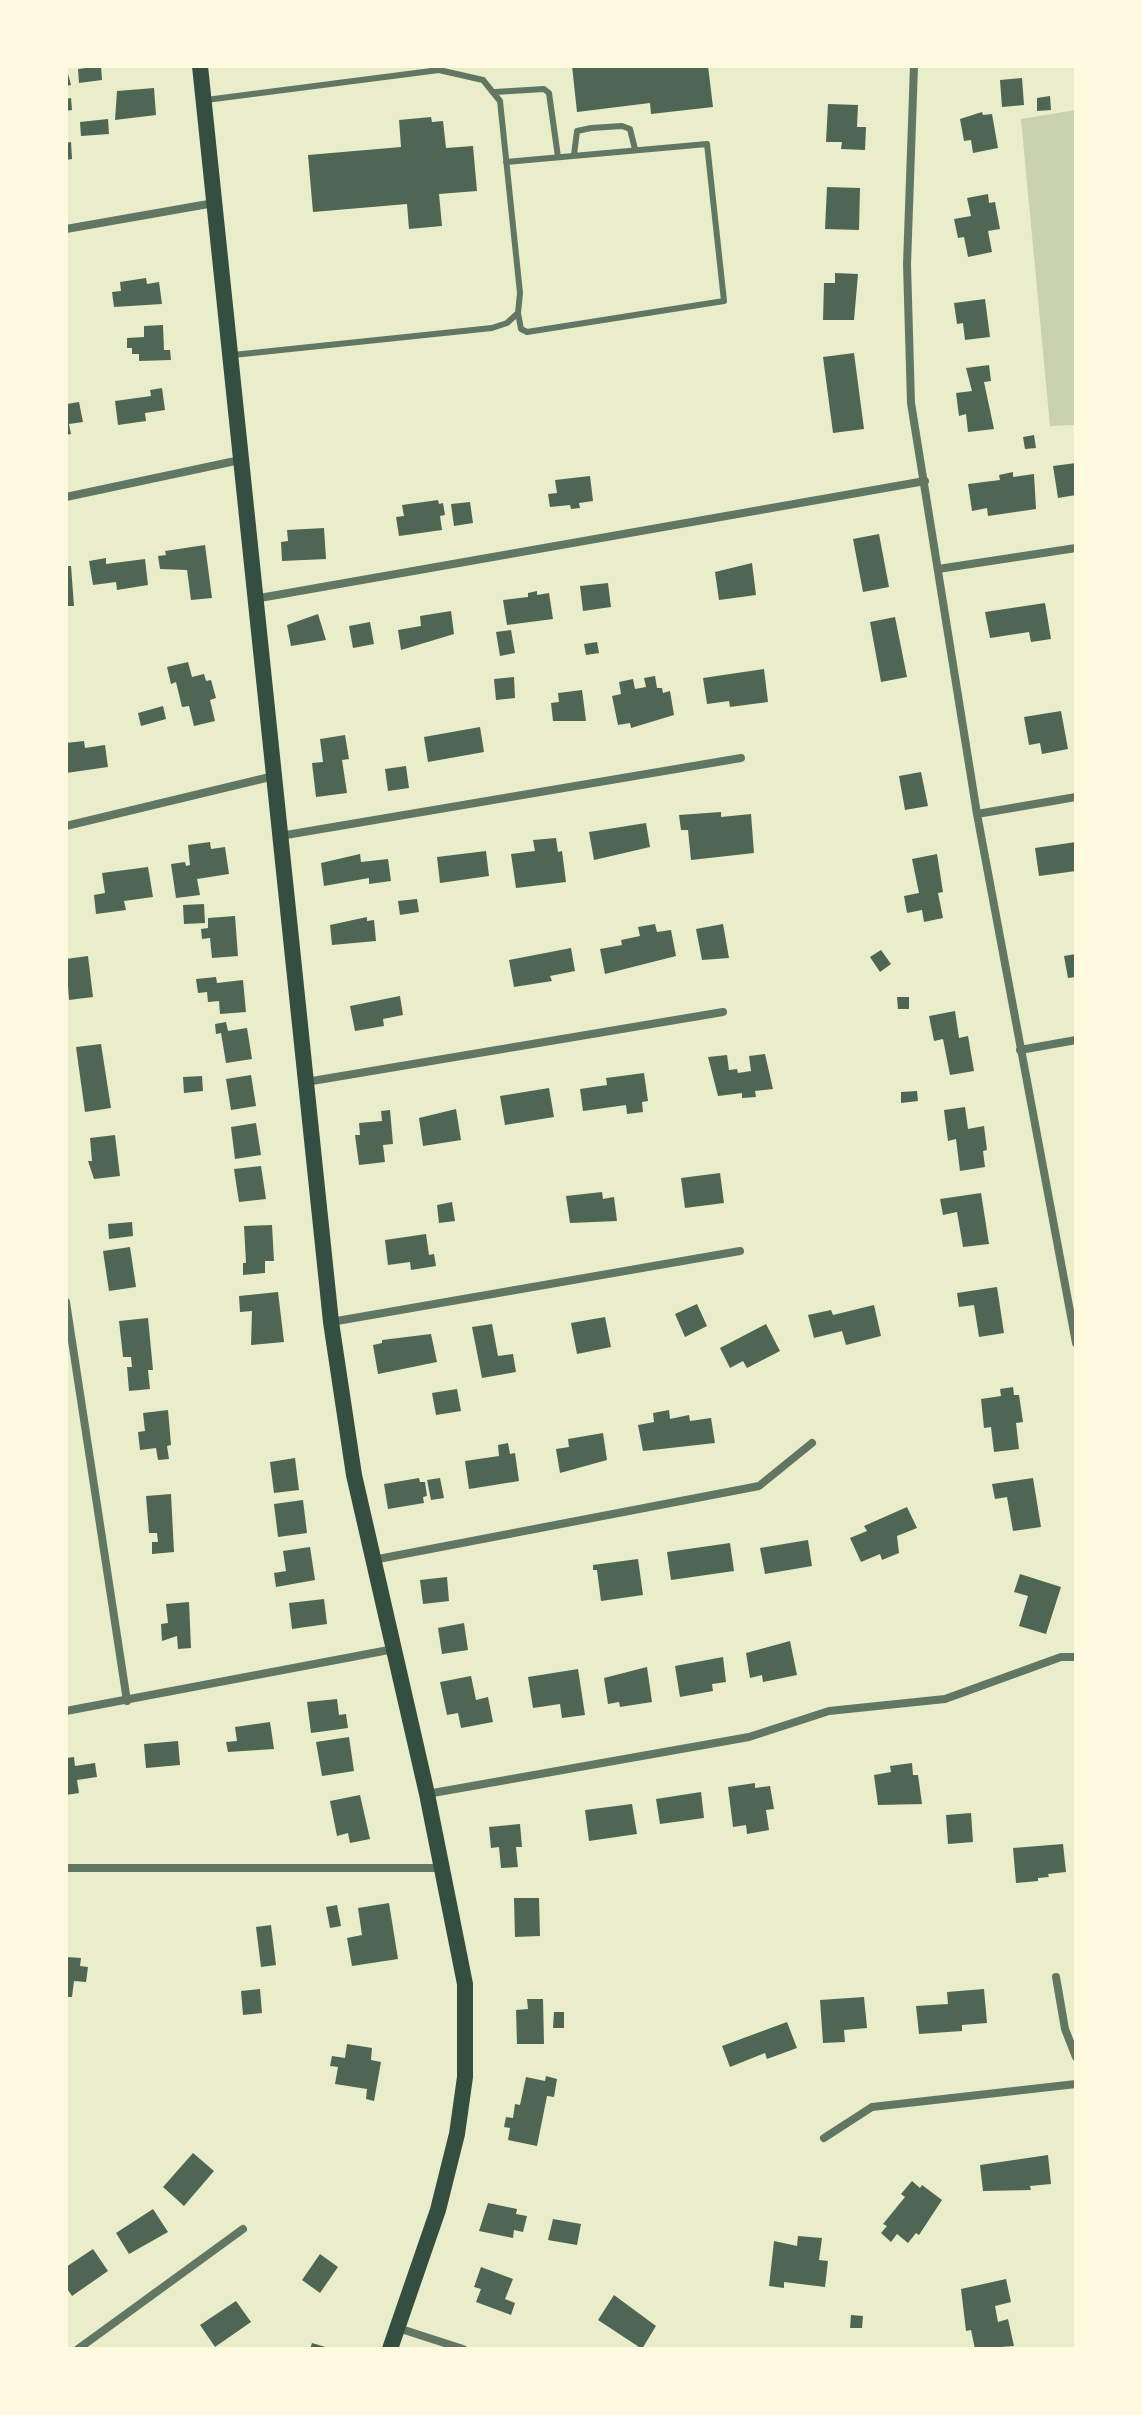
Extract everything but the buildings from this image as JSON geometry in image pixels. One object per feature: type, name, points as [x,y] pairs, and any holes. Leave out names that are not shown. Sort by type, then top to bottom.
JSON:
[{"type":"main road","points":[[200,66],[331,1322],[352,1462],[427,1794],[465,1984],[464,2094],[438,2210],[390,2349]]},
{"type":"street","points":[[914,66],[907,335],[911,403],[977,814],[1076,1343]]},
{"type":"street","points":[[66,229],[214,203]]},
{"type":"street","points":[[66,497],[240,460]]},
{"type":"street","points":[[254,599],[925,481]]},
{"type":"street","points":[[938,569],[1076,548]]},
{"type":"street","points":[[280,836],[741,758]]},
{"type":"street","points":[[66,826],[274,776]]},
{"type":"street","points":[[977,814],[1076,797]]},
{"type":"street","points":[[306,1082],[723,1012]]},
{"type":"street","points":[[1020,1050],[1076,1040]]},
{"type":"street","points":[[331,1322],[740,1251]]},
{"type":"street","points":[[66,1302],[127,1701]]},
{"type":"street","points":[[373,1560],[759,1486],[812,1443]]},
{"type":"street","points":[[66,1711],[394,1649]]},
{"type":"street","points":[[427,1794],[749,1737],[829,1711],[945,1699],[1061,1657],[1076,1657]]},
{"type":"street","points":[[66,1868],[443,1868]]},
{"type":"street","points":[[1056,1977],[1065,2029],[1076,2057]]},
{"type":"street","points":[[824,2138],[872,2107],[1076,2084]]},
{"type":"street","points":[[78,2349],[243,2229]]},
{"type":"street","points":[[397,2327],[463,2349]]},
{"type":"lane","points":[[203,100],[439,70],[483,80],[500,101],[521,329],[527,332],[724,301],[707,144],[506,162]]},
{"type":"lane","points":[[495,92],[544,89],[549,93],[558,157]]},
{"type":"lane","points":[[574,155],[577,131],[591,128],[622,126],[630,129],[635,149]]},
{"type":"lane","points":[[229,356],[492,328],[507,323],[518,313]]},
{"type":"green space","points":[[1076,110],[1076,425],[1050,426],[1021,119]]}]
